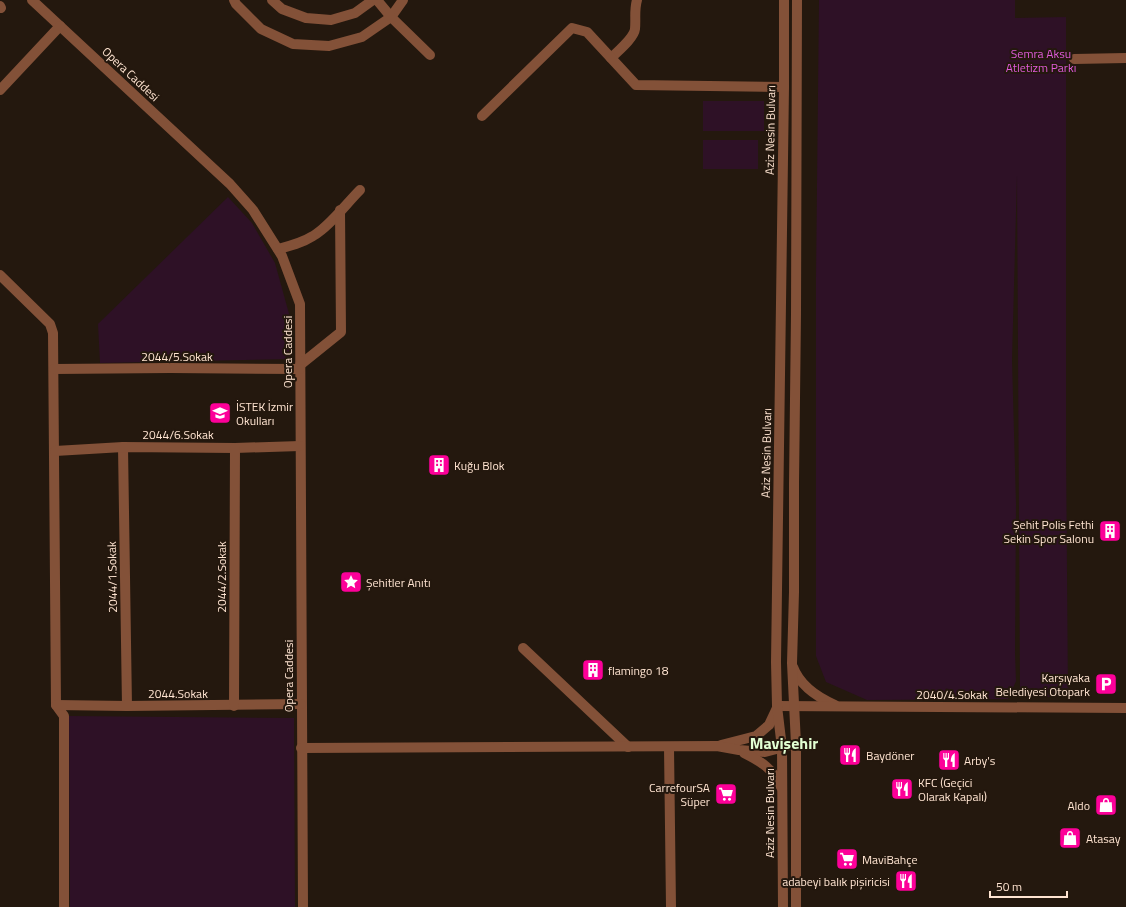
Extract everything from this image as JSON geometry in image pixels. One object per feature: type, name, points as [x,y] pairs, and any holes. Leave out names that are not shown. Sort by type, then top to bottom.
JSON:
[{"type":"street","name":"Opera Caddesi","points":[[32,0],[230,184],[253,210],[282,256],[300,304],[301,748],[303,907]]},
{"type":"street","points":[[234,0],[236,4],[261,29],[294,44],[328,46],[362,37],[391,17],[403,0]]},
{"type":"street","points":[[272,0],[282,9],[306,18],[331,20],[355,13],[373,0]]},
{"type":"street","points":[[377,0],[391,17],[430,55]]},
{"type":"street","points":[[611,58],[628,41],[635,30],[635,6],[637,0]]},
{"type":"street","name":"Aziz Nesin Bulvarı","points":[[783,907],[782,748],[777,706],[776,662],[784,0]]},
{"type":"street","points":[[796,907],[796,744],[792,663],[794,592],[797,0]]},
{"type":"street","points":[[0,90],[60,26]]},
{"type":"street","points":[[482,116],[572,28],[586,32],[636,84],[784,87]]},
{"type":"street","points":[[1074,59],[1126,58]]},
{"type":"street","points":[[278,249],[299,243],[314,236],[360,190]]},
{"type":"street","points":[[300,367],[341,332],[340,210]]},
{"type":"street","points":[[0,275],[52,328],[55,451],[56,704],[64,716],[64,907]]},
{"type":"street","name":"2044/5.Sokak","points":[[54,369],[300,367]]},
{"type":"street","name":"2044/6.Sokak","points":[[55,451],[123,447],[235,448],[300,446]]},
{"type":"street","name":"2044/1.Sokak","points":[[123,447],[127,706]]},
{"type":"street","name":"2044/2.Sokak","points":[[234,706],[235,448]]},
{"type":"street","points":[[523,648],[628,747]]},
{"type":"street","points":[[792,663],[796,675],[806,688],[836,706]]},
{"type":"street","name":"2044.Sokak","points":[[56,704],[127,706],[234,706],[301,704]]},
{"type":"street","points":[[717,746],[756,736],[769,725],[777,706]]},
{"type":"street","name":"2040/4.Sokak","points":[[777,706],[1126,708]]},
{"type":"street","points":[[301,748],[717,746],[738,750],[765,752],[796,744]]},
{"type":"street","points":[[669,747],[671,907]]},
{"type":"street","points":[[738,750],[760,761],[769,768],[778,780],[782,790]]},
{"type":"green space","name":"Semra Aksu Atletizm Parkı","points":[[819,0],[1015,0],[1015,18],[1066,17],[1066,446],[1068,697],[1020,697],[1017,175],[1012,360],[1016,504],[1016,681],[1008,699],[867,700],[826,682],[816,656],[816,278]]},
{"type":"green space","points":[[703,101],[764,101],[764,131],[703,131]]},
{"type":"green space","points":[[703,140],[758,140],[758,169],[703,169]]},
{"type":"green space","points":[[228,197],[252,223],[275,263],[291,321],[290,359],[100,363],[98,324]]},
{"type":"green space","points":[[69,716],[294,718],[295,907],[70,907]]},
{"type":"place","name":"İSTEK İzmir Okulları","points":[[220,413]]},
{"type":"place","name":"Kuğu Blok","points":[[439,465]]},
{"type":"place","name":"Şehit Polis Fethi Sekin Spor Salonu","points":[[1110,531]]},
{"type":"place","name":"Şehitler Anıtı","points":[[351,582]]},
{"type":"place","name":"flamingo 18","points":[[593,670]]},
{"type":"place","name":"Karşıyaka Belediyesi Otopark","points":[[1106,684]]},
{"type":"place","name":"Baydöner","points":[[850,755]]},
{"type":"place","name":"Arby's","points":[[949,760]]},
{"type":"place","name":"KFC (Geçici Olarak Kapalı)","points":[[902,789]]},
{"type":"place","name":"CarrefourSA Süper","points":[[726,794]]},
{"type":"place","name":"Aldo","points":[[1106,805]]},
{"type":"place","name":"Atasay","points":[[1070,838]]},
{"type":"place","name":"MaviBahçe","points":[[847,859]]},
{"type":"place","name":"adabeyi balık pişiricisi","points":[[906,881]]},
{"type":"district","name":"Mavişehir","points":[[784,743]]}]
